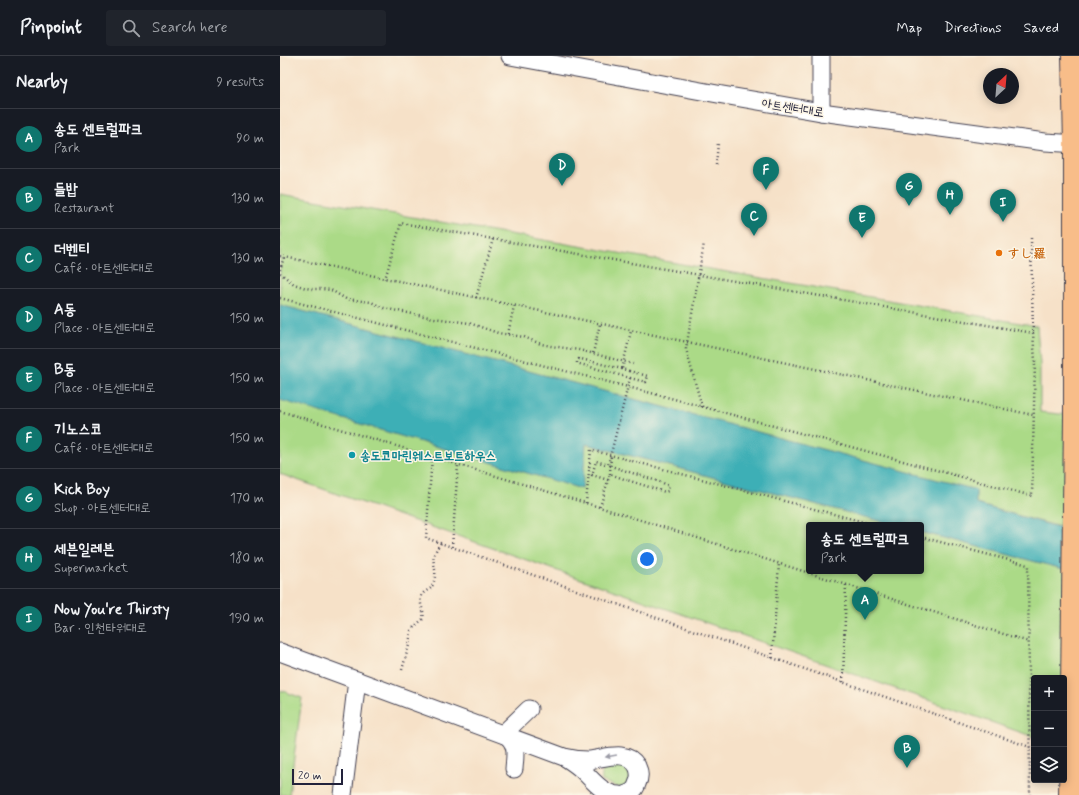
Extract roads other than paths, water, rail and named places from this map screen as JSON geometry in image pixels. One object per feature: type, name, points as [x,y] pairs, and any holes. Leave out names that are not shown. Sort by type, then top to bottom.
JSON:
[{"type":"main road","points":[[1070,795],[1077,144],[1073,56]]},
{"type":"street","name":"아트센터대로","points":[[510,56],[821,112],[1045,142],[1077,144]]},
{"type":"street","points":[[821,56],[821,112]]},
{"type":"street","points":[[280,652],[564,757],[575,760],[589,760],[612,756],[624,756],[633,761],[639,771]]},
{"type":"street","points":[[343,795],[357,680]]},
{"type":"street","points":[[505,735],[529,709]]},
{"type":"street","points":[[505,735],[512,740],[515,746],[514,769],[524,751],[528,748],[539,747]]},
{"type":"street","points":[[624,795],[629,794],[635,789],[640,776],[631,746]]},
{"type":"street","points":[[564,757],[583,770],[603,790],[619,795]]},
{"type":"water","points":[[280,305],[976,490],[976,504],[1079,533],[1079,573],[924,533],[924,522],[884,522],[586,444],[582,489],[280,400]]},
{"type":"place","name":"A동","points":[[562,186]]},
{"type":"place","name":"기노스코","points":[[766,190]]},
{"type":"place","name":"Kick Boy","points":[[909,206]]},
{"type":"place","name":"세븐일레븐","points":[[950,215]]},
{"type":"place","name":"Now You're Thirsty","points":[[1003,222]]},
{"type":"place","name":"더벤티","points":[[754,236]]},
{"type":"place","name":"B동","points":[[862,238]]},
{"type":"place","name":"すし羅","points":[[999,253]]},
{"type":"place","name":"송도코마린웨스트보트하우스","points":[[352,455]]},
{"type":"place","name":"송도 센트럴파크","points":[[865,620]]},
{"type":"place","name":"들밥","points":[[907,768]]}]
